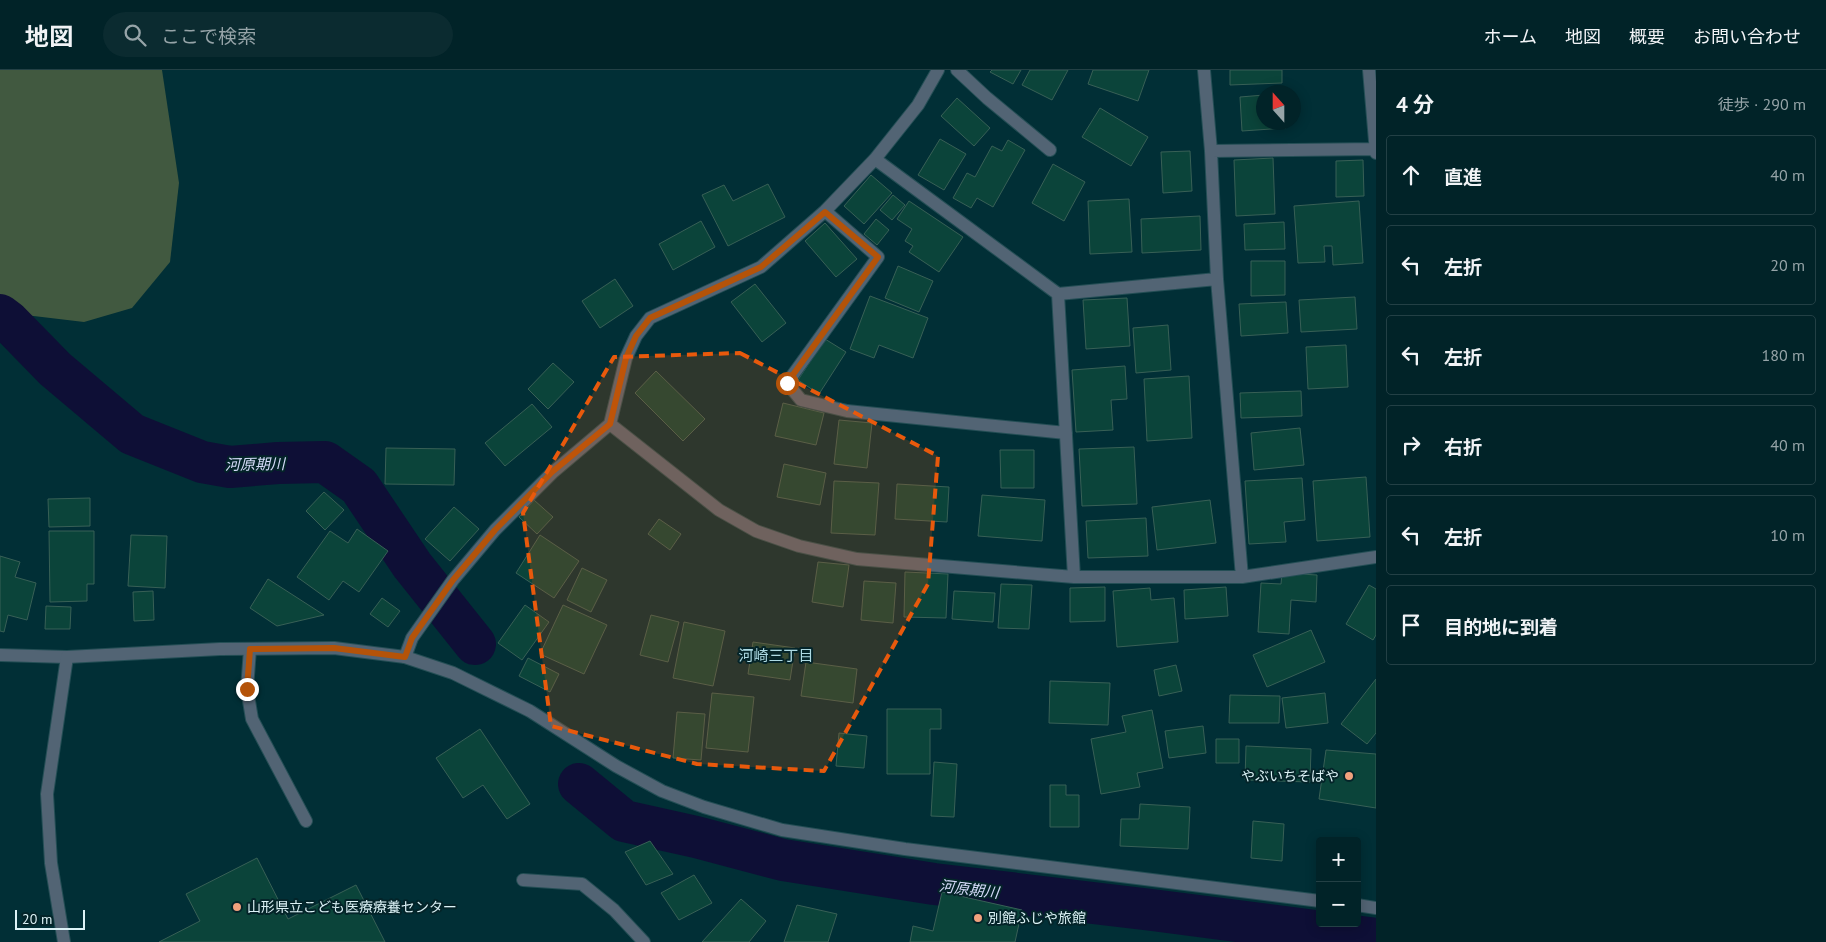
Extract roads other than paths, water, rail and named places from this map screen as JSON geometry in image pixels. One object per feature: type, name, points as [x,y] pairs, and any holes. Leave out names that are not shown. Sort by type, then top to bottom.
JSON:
[{"type":"street","points":[[405,657],[412,638],[453,580],[495,530],[552,472],[610,424],[626,358],[636,336],[650,318],[761,267],[825,212],[875,159],[918,105],[938,70]]},
{"type":"street","points":[[957,70],[1050,150]]},
{"type":"street","points":[[1204,70],[1211,151],[1217,279],[1242,577]]},
{"type":"street","points":[[1211,151],[1376,144],[1370,70]]},
{"type":"street","points":[[875,159],[1058,294],[1217,279]]},
{"type":"street","points":[[825,212],[878,257],[787,383],[801,400],[847,412],[1066,434]]},
{"type":"street","points":[[1058,294],[1074,577]]},
{"type":"street","points":[[610,424],[719,510],[756,531],[799,546],[857,559],[1074,577],[1242,577],[1376,556]]},
{"type":"street","points":[[0,655],[67,657],[250,649],[334,648],[405,657],[453,673],[530,711],[616,766],[662,791],[704,807],[782,830],[906,849],[1316,900]]},
{"type":"street","points":[[250,649],[247,689],[252,719],[306,821]]},
{"type":"street","points":[[64,942],[51,863],[47,794],[67,657]]},
{"type":"street","points":[[523,880],[582,884],[614,910],[644,942]]},
{"type":"street","points":[[1361,906],[1376,908]]},
{"type":"waterway","name":"河原期川","points":[[0,315],[55,369],[132,434],[202,462],[230,467],[325,462],[359,486],[412,565],[475,644]]},
{"type":"waterway","name":"河原期川","points":[[579,784],[624,821],[696,837],[783,860],[934,884],[1376,939]]},
{"type":"place","name":"やぶいちそばや","points":[[1349,776]]},
{"type":"place","name":"山形県立こども医療療養センター","points":[[237,907]]},
{"type":"place","name":"別館ふじや旅館","points":[[978,918]]},
{"type":"district","name":"河崎三丁目","points":[[776,655]]}]
